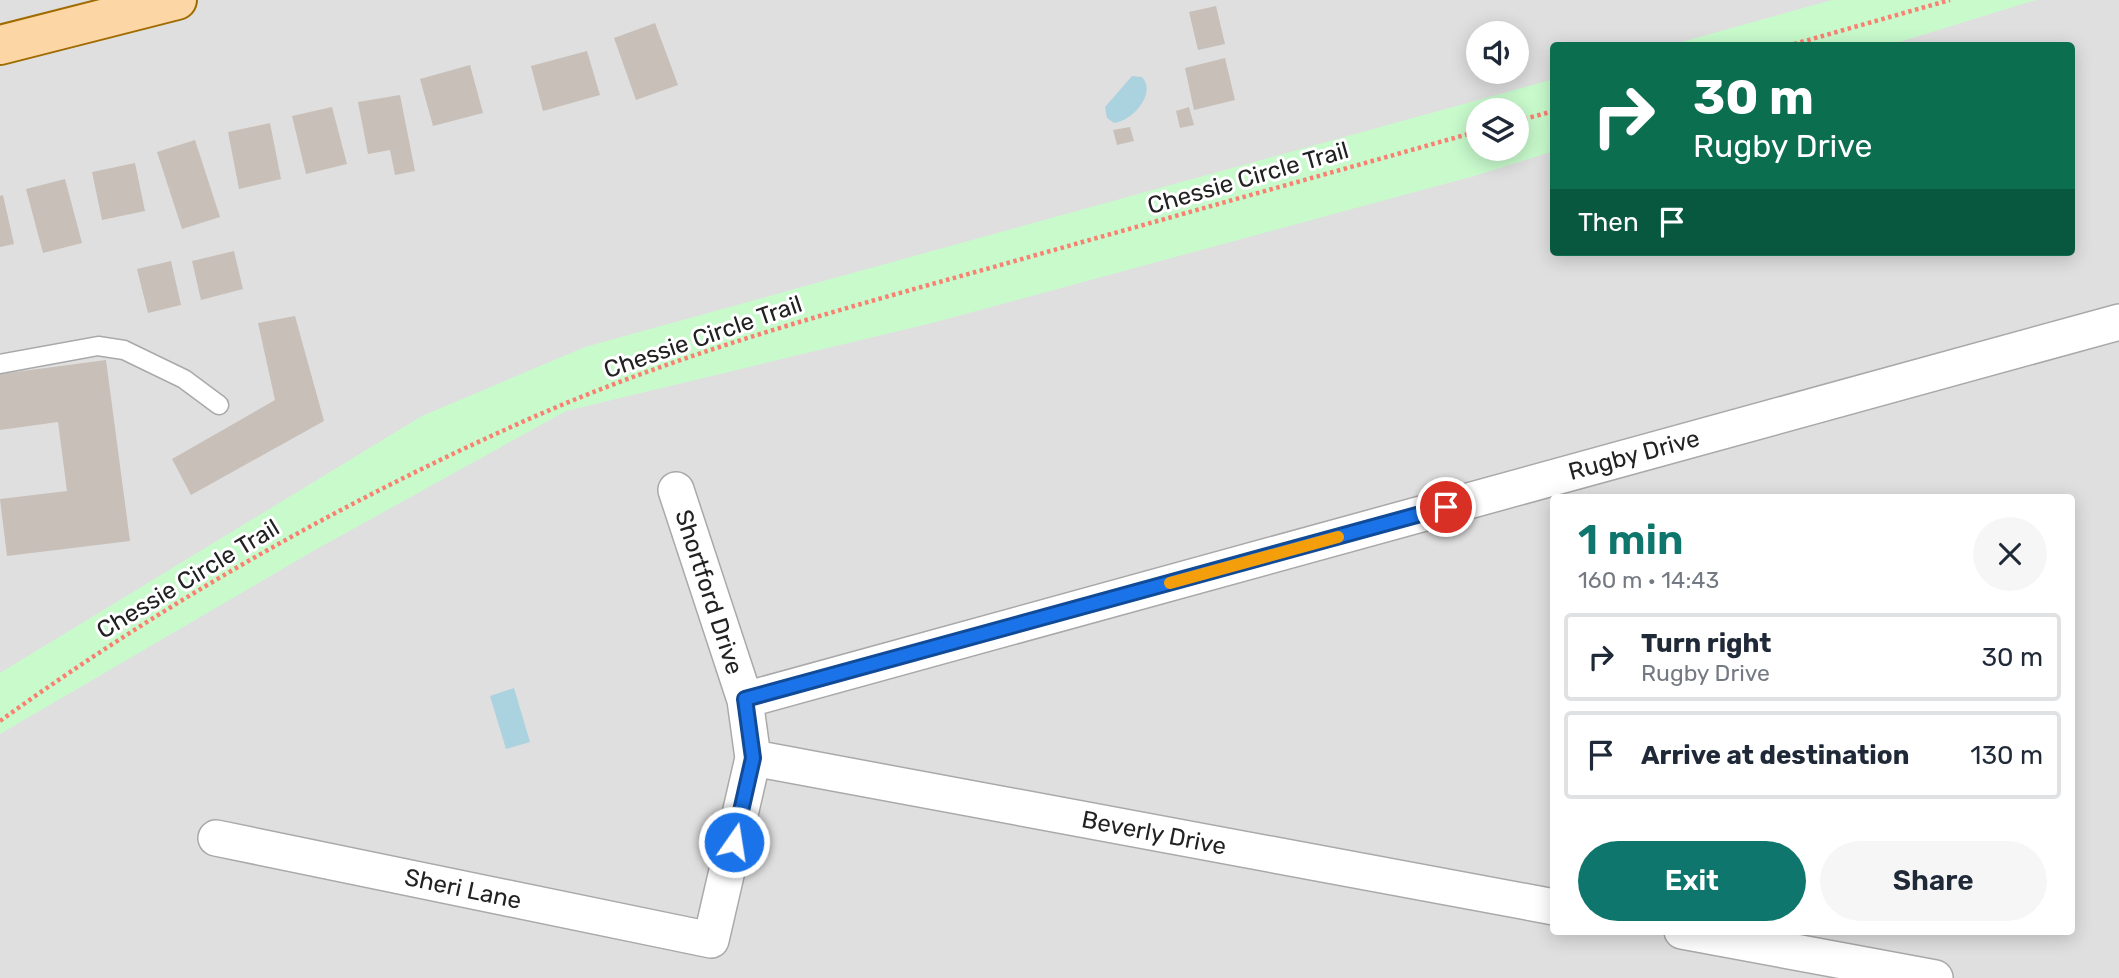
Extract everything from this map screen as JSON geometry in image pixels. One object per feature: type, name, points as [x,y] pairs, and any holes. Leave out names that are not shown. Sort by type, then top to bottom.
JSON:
[{"type":"main road","points":[[0,45],[177,0]]},
{"type":"street","name":"Rugby Drive","points":[[745,699],[2119,322]]},
{"type":"street","name":"Shortford Drive","points":[[676,490],[745,699],[753,758],[711,940]]},
{"type":"street","name":"Beverly Drive","points":[[753,758],[1550,906]]},
{"type":"street","name":"Sheri Lane","points":[[216,838],[711,940]]},
{"type":"street","points":[[1704,935],[1935,978]]},
{"type":"lane","points":[[0,364],[98,346],[124,350],[184,379],[219,405]]},
{"type":"path","points":[[1801,42],[1950,0]]},
{"type":"path","points":[[1529,117],[1550,111]]},
{"type":"path","name":"Chessie Circle Trail","points":[[0,721],[198,590],[295,534],[396,482],[552,410],[637,376],[800,321],[1466,135]]},
{"type":"shaded area","points":[[0,0],[2119,0],[2119,978],[0,978]]},
{"type":"green space","points":[[1832,0],[2036,0],[1900,42],[1682,42]]},
{"type":"green space","points":[[1550,80],[1550,152],[1529,159],[1529,98],[1485,98]]},
{"type":"green space","points":[[1466,103],[1466,161],[1522,161],[932,323],[566,411],[315,550],[0,734],[0,673],[422,416],[585,347]]},
{"type":"water","points":[[1132,76],[1142,77],[1146,83],[1145,98],[1135,112],[1114,123],[1107,118],[1105,107]]},
{"type":"water","points":[[514,688],[530,742],[506,749],[490,696]]},
{"type":"building","points":[[1216,6],[1225,44],[1198,50],[1189,12]]},
{"type":"building","points":[[655,23],[678,85],[636,100],[614,38]]},
{"type":"building","points":[[587,51],[600,95],[543,111],[531,66]]},
{"type":"building","points":[[1225,58],[1235,100],[1194,110],[1185,68]]},
{"type":"building","points":[[470,65],[483,113],[433,126],[420,79]]},
{"type":"building","points":[[400,95],[415,171],[395,175],[390,150],[368,154],[358,102]]},
{"type":"building","points":[[332,107],[347,164],[306,174],[292,116]]},
{"type":"building","points":[[1189,107],[1194,125],[1180,128],[1176,111]]},
{"type":"building","points":[[270,123],[281,179],[239,189],[228,132]]},
{"type":"building","points":[[1130,127],[1134,141],[1117,145],[1113,130]]},
{"type":"building","points":[[195,140],[220,217],[182,229],[157,152]]},
{"type":"building","points":[[135,163],[145,211],[102,220],[92,172]]},
{"type":"building","points":[[65,179],[82,243],[43,253],[26,189]]},
{"type":"building","points":[[3,195],[14,244],[0,247],[0,196]]},
{"type":"building","points":[[234,251],[243,289],[201,300],[192,261]]},
{"type":"building","points":[[171,261],[181,305],[148,313],[137,269]]},
{"type":"building","points":[[295,316],[324,421],[191,495],[172,459],[275,400],[258,323]]},
{"type":"building","points":[[106,360],[130,541],[7,556],[0,499],[67,491],[58,422],[0,430],[0,374]]},
{"type":"slow traffic","points":[[1170,583],[1338,537]]},
{"type":"route","points":[[734,842],[753,758],[745,699],[1446,507]]}]
